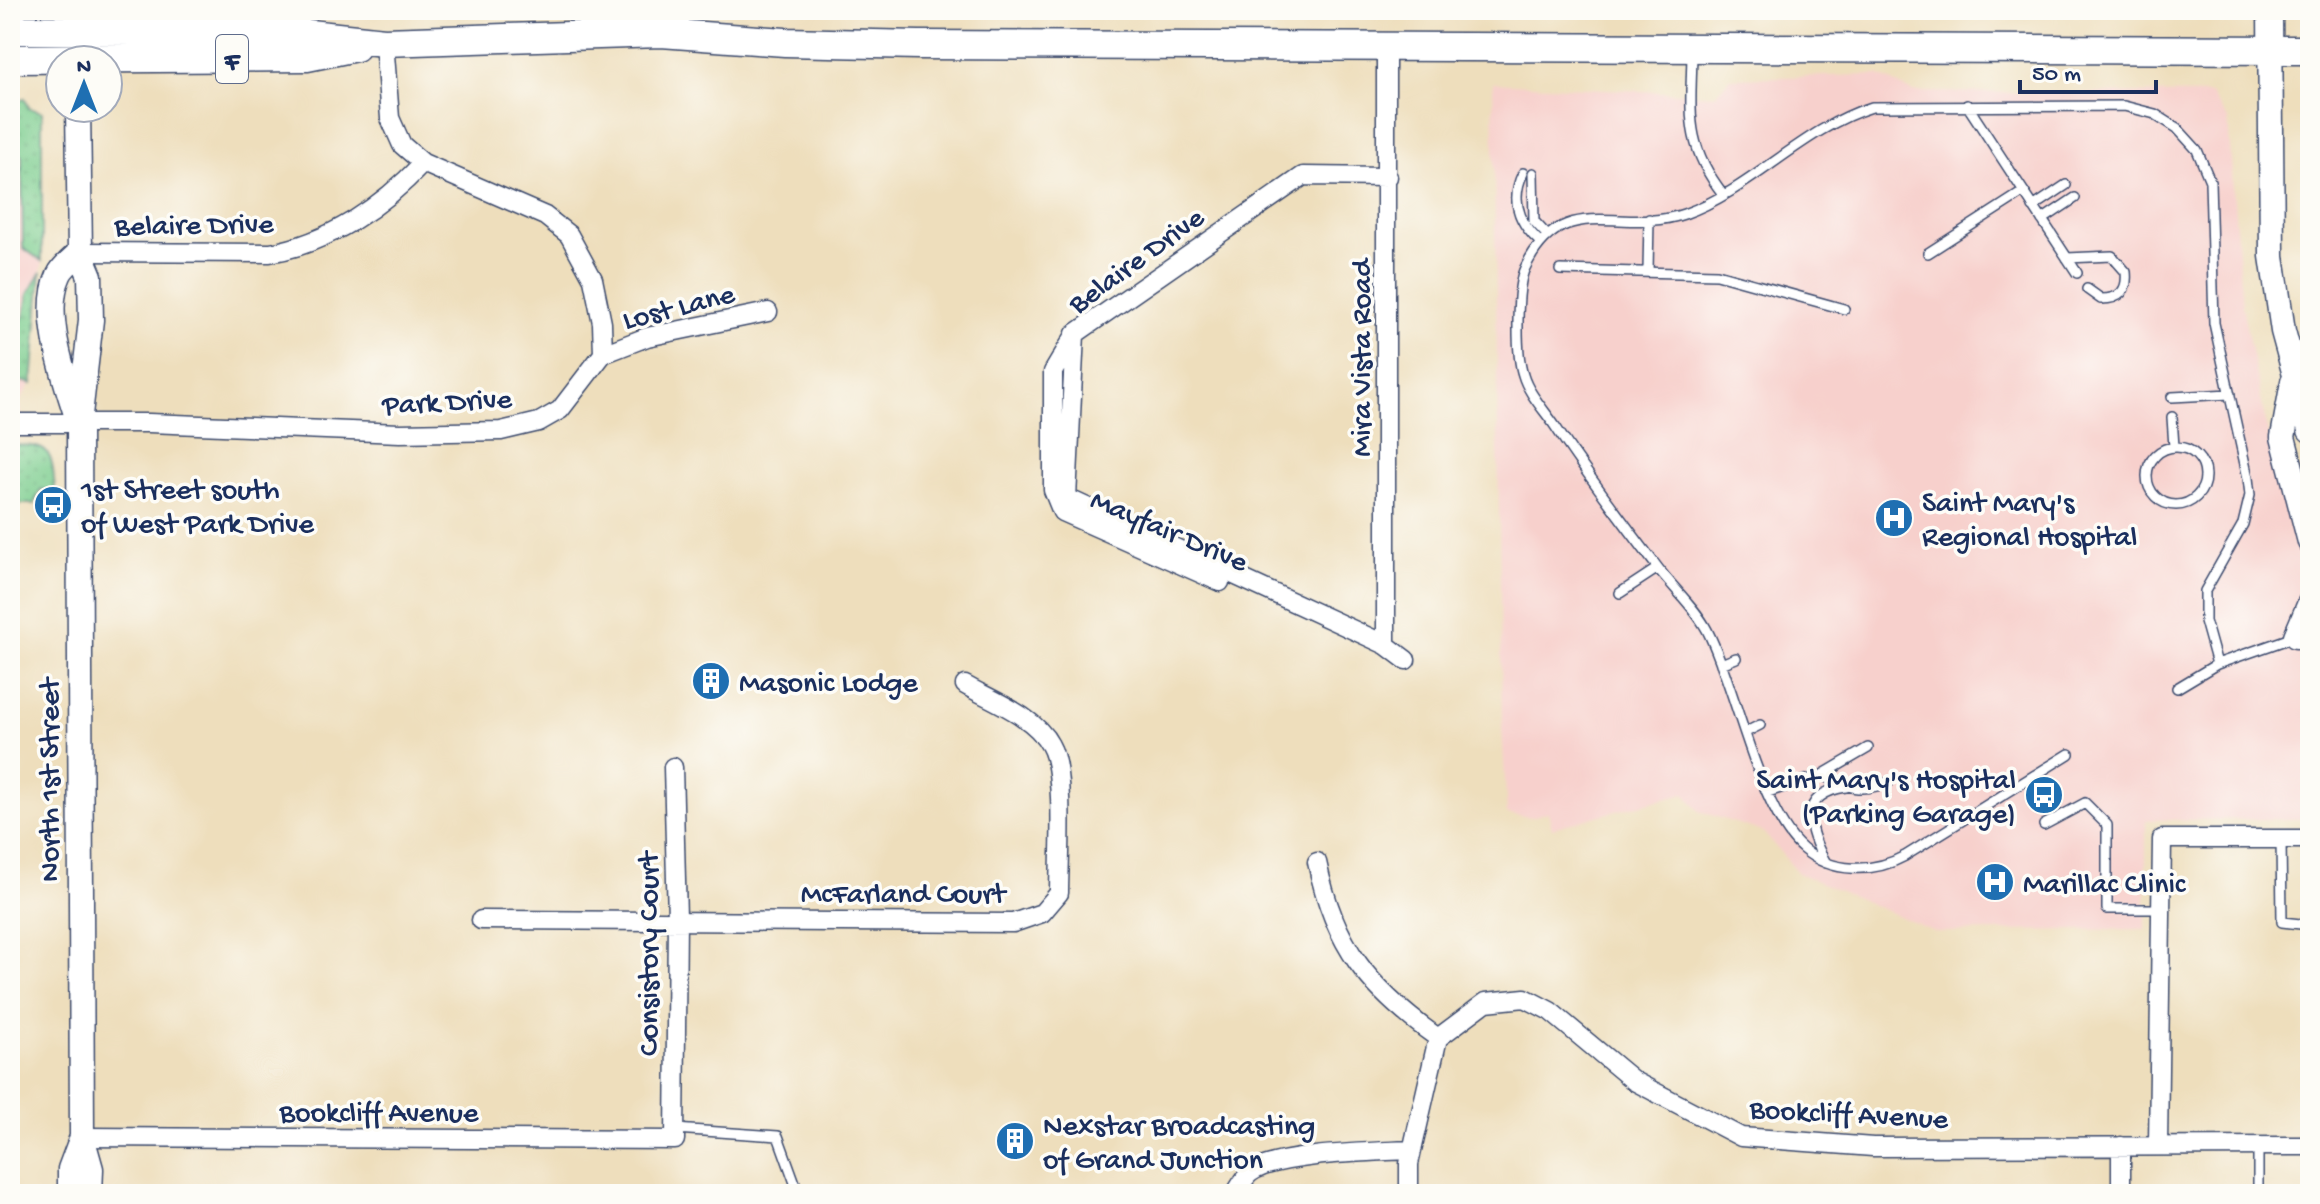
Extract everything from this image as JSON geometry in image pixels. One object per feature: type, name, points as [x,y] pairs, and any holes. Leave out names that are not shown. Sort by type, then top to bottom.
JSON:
[{"type":"main road","points":[[2270,10],[2272,256],[2283,331],[2310,430]]},
{"type":"main road","points":[[77,20],[78,44]]},
{"type":"main road","name":"F","points":[[10,30],[77,20],[281,31],[384,42],[661,33],[843,44],[2310,50]]},
{"type":"main road","name":"F","points":[[124,59],[307,57],[384,42]]},
{"type":"main road","name":"F","points":[[10,59],[44,60]]},
{"type":"main road","name":"North 1st Street","points":[[78,124],[80,252],[90,276],[91,320],[79,423],[82,1137],[91,1169],[90,1194]]},
{"type":"main road","name":"North 1st Street","points":[[79,423],[57,347],[54,300],[59,274],[80,252]]},
{"type":"main road","points":[[2294,376],[2283,437],[2310,542]]},
{"type":"main road","points":[[2303,634],[2310,603]]},
{"type":"main road","name":"North 1st Street","points":[[70,1194],[70,1169],[82,1137]]},
{"type":"street","points":[[384,42],[390,118],[402,145],[423,163],[545,216],[569,235],[593,279],[602,323],[603,354]]},
{"type":"street","name":"Mira Vista Road","points":[[1386,46],[1386,645]]},
{"type":"street","name":"Belaire Drive","points":[[80,252],[270,253],[300,248],[342,227],[399,189],[423,163]]},
{"type":"street","name":"Belaire Drive","points":[[1386,645],[1067,498],[1075,334],[1303,176],[1388,177]]},
{"type":"street","name":"Lost Lane","points":[[603,354],[647,337],[768,312]]},
{"type":"street","name":"Park Drive","points":[[10,423],[400,433],[501,431],[539,422],[560,410],[603,354]]},
{"type":"street","points":[[1386,645],[1406,660]]},
{"type":"street","name":"McFarland Court","points":[[481,920],[677,918],[1013,923],[1042,913],[1059,893],[1058,784],[1051,745],[1027,721],[965,685]]},
{"type":"street","name":"Consistory Court","points":[[673,767],[677,918],[675,1135]]},
{"type":"street","points":[[2158,1146],[2162,839],[2310,839]]},
{"type":"street","points":[[1317,862],[1325,904],[1357,964],[1393,1006],[1438,1038],[1412,1150],[1409,1194]]},
{"type":"street","name":"Bookcliff Avenue","points":[[1438,1038],[1486,1002],[1525,998],[1550,1011],[1634,1081],[1741,1137],[1873,1147],[2310,1146]]},
{"type":"street","name":"Bookcliff Avenue","points":[[82,1137],[675,1135]]},
{"type":"street","points":[[2121,1146],[2121,1194]]},
{"type":"street","points":[[1235,1194],[1251,1172],[1279,1164],[1317,1156],[1412,1150]]},
{"type":"lane","points":[[1692,49],[1693,143],[1703,168],[1723,194]]},
{"type":"lane","points":[[2069,754],[1894,862],[1867,868],[1826,863],[1813,857],[1791,838],[1768,792],[1706,627],[1575,458],[1523,378],[1520,286],[1543,238],[1577,220],[1683,215],[1723,194],[1852,113],[1899,104],[2124,106],[2167,120],[2187,138],[2205,166],[2212,189],[2214,323],[2245,456],[2250,495],[2239,535],[2205,591],[2205,621],[2217,664]]},
{"type":"lane","points":[[1967,105],[2077,273]]},
{"type":"lane","points":[[1528,173],[1534,221],[1543,238],[1522,225],[1519,216],[1518,184],[1528,173]]},
{"type":"lane","points":[[2033,207],[2066,185]]},
{"type":"lane","points":[[1928,253],[2023,192]]},
{"type":"lane","points":[[2042,220],[2075,198]]},
{"type":"lane","points":[[1648,271],[1649,219]]},
{"type":"lane","points":[[2067,258],[2112,256],[2126,272],[2124,290],[2118,297],[2101,299],[2087,289]]},
{"type":"lane","points":[[1560,270],[1717,274],[1844,309]]},
{"type":"lane","points":[[2172,397],[2230,394]]},
{"type":"lane","points":[[2172,417],[2174,447]]},
{"type":"lane","points":[[2174,447],[2195,454],[2205,474],[2198,495],[2178,505],[2156,498],[2146,478],[2153,457],[2174,447]]},
{"type":"lane","points":[[1620,593],[1658,568]]},
{"type":"lane","points":[[2177,688],[2217,664],[2303,634]]},
{"type":"lane","points":[[1721,664],[1736,658]]},
{"type":"lane","points":[[1746,732],[1760,725]]},
{"type":"lane","points":[[1768,792],[1822,775],[1868,748]]},
{"type":"lane","points":[[1822,775],[1846,787]]},
{"type":"lane","points":[[1826,863],[1813,839],[1811,812],[1818,797],[1829,789],[1873,788],[1889,782]]},
{"type":"lane","points":[[2044,825],[2085,803],[2107,825],[2107,909],[2160,909]]},
{"type":"lane","points":[[2281,839],[2282,922],[2310,925]]},
{"type":"lane","points":[[675,1135],[778,1136],[799,1194]]},
{"type":"lane","points":[[2258,1146],[2258,1194]]},
{"type":"shaded area","name":"Saint Mary's Regional Hospital","points":[[1878,75],[1913,92],[2210,94],[2228,120],[2242,306],[2276,473],[2310,584],[2310,819],[2146,820],[2146,929],[1936,932],[1798,873],[1763,832],[1699,811],[1685,793],[1552,828],[1548,812],[1532,817],[1507,814],[1502,728],[1493,83],[1715,95],[1730,78]]},
{"type":"shaded area","points":[[25,98],[29,108],[42,112],[43,257],[33,337],[33,380],[20,401],[21,423],[10,423],[10,102]]},
{"type":"green space","points":[[25,98],[29,108],[42,112],[42,261],[23,248],[22,156],[10,143],[10,102]]},
{"type":"green space","points":[[41,272],[32,384],[10,378],[10,340],[24,316],[28,294]]},
{"type":"green space","points":[[10,445],[34,447],[47,453],[53,467],[55,491],[41,489],[34,504],[10,504]]},
{"type":"place","name":"1st Street south of West Park Drive","points":[[53,505]]},
{"type":"place","name":"Saint Mary's Regional Hospital","points":[[1894,518]]},
{"type":"place","name":"Masonic Lodge","points":[[711,681]]},
{"type":"place","name":"Saint Mary's Hospital (Parking Garage)","points":[[2044,795]]},
{"type":"place","name":"Marillac Clinic","points":[[1995,882]]},
{"type":"place","name":"Nexstar Broadcasting of Grand Junction","points":[[1015,1141]]}]
